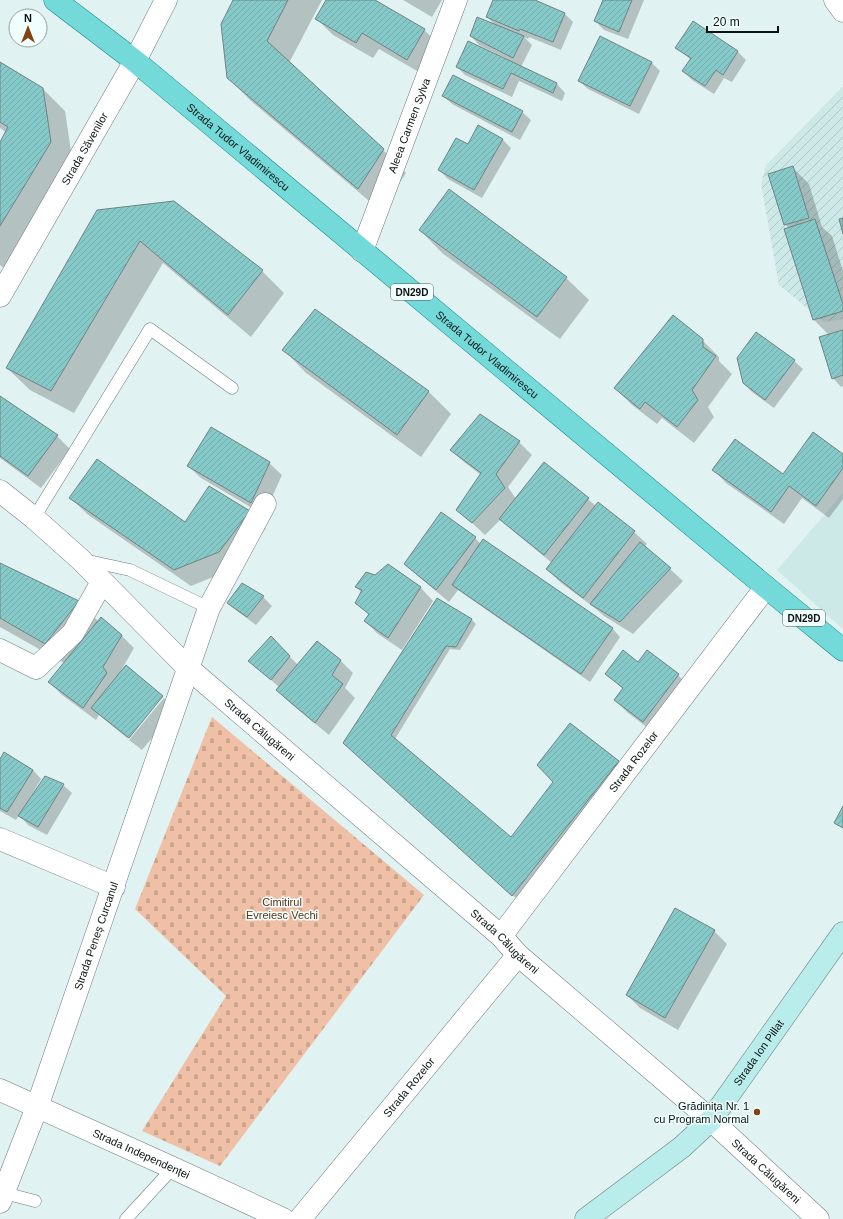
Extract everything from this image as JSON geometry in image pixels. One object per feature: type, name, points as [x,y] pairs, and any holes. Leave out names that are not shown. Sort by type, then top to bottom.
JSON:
[{"type":"main road","name":"Strada Tudor Vladimirescu","points":[[55,0],[135,61],[843,650]]},
{"type":"main road","name":"Strada Ion Pillat","points":[[586,1219],[682,1147],[711,1120],[843,933]]},
{"type":"street","name":"Strada Săvenilor","points":[[0,296],[135,61],[166,0]]},
{"type":"street","name":"Aleea Carmen Sylva","points":[[362,251],[456,0]]},
{"type":"street","points":[[835,0],[843,11]]},
{"type":"street","name":"Strada Călugăreni","points":[[0,491],[34,518],[80,559],[188,668],[501,936],[518,955],[711,1120],[818,1219]]},
{"type":"street","points":[[188,668],[209,608],[265,504]]},
{"type":"street","points":[[0,650],[36,668],[73,634],[102,582]]},
{"type":"street","name":"Strada Rozelor","points":[[501,936],[766,587]]},
{"type":"street","name":"Strada Peneș Curcanul","points":[[2,1197],[37,1107],[188,668]]},
{"type":"street","points":[[0,839],[114,886]]},
{"type":"street","name":"Strada Rozelor","points":[[300,1219],[518,955]]},
{"type":"street","name":"Strada Independenței","points":[[0,1090],[283,1219]]},
{"type":"lane","points":[[34,518],[150,329],[232,388]]},
{"type":"lane","points":[[80,559],[130,570],[209,608]]},
{"type":"lane","points":[[126,1219],[173,1168]]},
{"type":"lane","points":[[2,1197],[35,1201]]},
{"type":"shaded area","points":[[843,87],[843,319],[824,322],[779,285],[761,184],[766,165]]},
{"type":"shaded area","points":[[843,493],[843,629],[777,570]]},
{"type":"green space","name":"Cimitirul Evreiesc Vechi","points":[[212,717],[424,895],[220,1166],[142,1131],[226,996],[135,909]]},
{"type":"building","points":[[233,0],[288,0],[267,41],[384,149],[358,189],[227,78],[221,24]]},
{"type":"building","points":[[326,0],[375,0],[425,29],[407,60],[362,33],[356,43],[315,19]]},
{"type":"building","points":[[493,0],[535,0],[565,13],[553,42],[520,29],[519,31],[486,17]]},
{"type":"building","points":[[603,0],[632,0],[619,32],[594,21]]},
{"type":"building","points":[[477,17],[524,36],[513,58],[470,36]]},
{"type":"building","points":[[693,21],[738,51],[723,75],[716,70],[705,86],[682,71],[691,58],[675,48]]},
{"type":"building","points":[[600,36],[652,62],[630,106],[578,81]]},
{"type":"building","points":[[468,41],[557,83],[553,93],[511,73],[503,89],[456,67]]},
{"type":"building","points":[[0,62],[43,88],[51,142],[0,226],[0,142],[8,127],[0,122]]},
{"type":"building","points":[[453,75],[523,111],[512,132],[442,96]]},
{"type":"building","points":[[478,125],[503,139],[474,190],[438,170],[456,138],[468,144]]},
{"type":"building","points":[[793,166],[809,218],[784,225],[768,174]]},
{"type":"building","points":[[449,189],[567,277],[537,317],[419,230]]},
{"type":"building","points":[[174,201],[263,270],[228,315],[140,241],[51,391],[6,368],[97,210]]},
{"type":"building","points":[[843,218],[843,234],[839,219]]},
{"type":"building","points":[[815,219],[843,304],[843,311],[813,320],[784,229]]},
{"type":"building","points":[[315,309],[429,391],[397,435],[282,350]]},
{"type":"building","points":[[673,315],[703,339],[703,347],[716,356],[692,390],[698,400],[677,427],[645,402],[640,409],[614,388]]},
{"type":"building","points":[[843,330],[843,375],[832,379],[819,337]]},
{"type":"building","points":[[756,332],[795,360],[765,400],[743,383],[737,358]]},
{"type":"building","points":[[0,396],[58,435],[28,476],[0,456]]},
{"type":"building","points":[[480,414],[520,441],[496,474],[505,488],[472,523],[456,510],[481,473],[450,450]]},
{"type":"building","points":[[211,427],[270,462],[251,503],[187,466]]},
{"type":"building","points":[[813,432],[843,454],[843,468],[816,506],[789,486],[771,512],[712,470],[735,439],[783,474]]},
{"type":"building","points":[[97,459],[185,522],[209,486],[250,511],[219,552],[174,570],[69,498]]},
{"type":"building","points":[[544,462],[589,498],[544,555],[499,519]]},
{"type":"building","points":[[598,502],[635,531],[583,598],[546,569]]},
{"type":"building","points":[[441,512],[476,537],[436,590],[404,564]]},
{"type":"building","points":[[483,539],[613,628],[581,674],[452,585]]},
{"type":"building","points":[[640,542],[671,568],[620,622],[590,604]]},
{"type":"building","points":[[0,563],[79,601],[45,644],[0,618]]},
{"type":"building","points":[[388,564],[421,587],[388,638],[364,621],[369,614],[355,603],[362,590],[355,587],[366,572],[375,575]]},
{"type":"building","points":[[242,583],[264,596],[247,617],[227,603]]},
{"type":"building","points":[[437,598],[472,619],[456,647],[446,646],[391,735],[511,837],[553,782],[537,765],[570,723],[619,761],[512,896],[343,743]]},
{"type":"building","points":[[101,617],[122,635],[103,667],[107,673],[83,708],[48,682]]},
{"type":"building","points":[[271,636],[290,656],[271,680],[248,661]]},
{"type":"building","points":[[317,641],[341,660],[332,675],[343,684],[315,723],[276,690]]},
{"type":"building","points":[[623,650],[638,662],[647,650],[679,674],[643,722],[614,700],[623,688],[605,674]]},
{"type":"building","points":[[126,665],[163,696],[129,738],[91,708]]},
{"type":"building","points":[[4,752],[33,770],[7,812],[0,808],[0,759]]},
{"type":"building","points":[[45,776],[64,784],[38,827],[18,816]]},
{"type":"building","points":[[843,806],[843,828],[834,823]]},
{"type":"building","points":[[675,908],[715,930],[665,1018],[626,995]]},
{"type":"place","name":"Grădinița Nr. 1 cu Program Normal","points":[[757,1112]]}]
